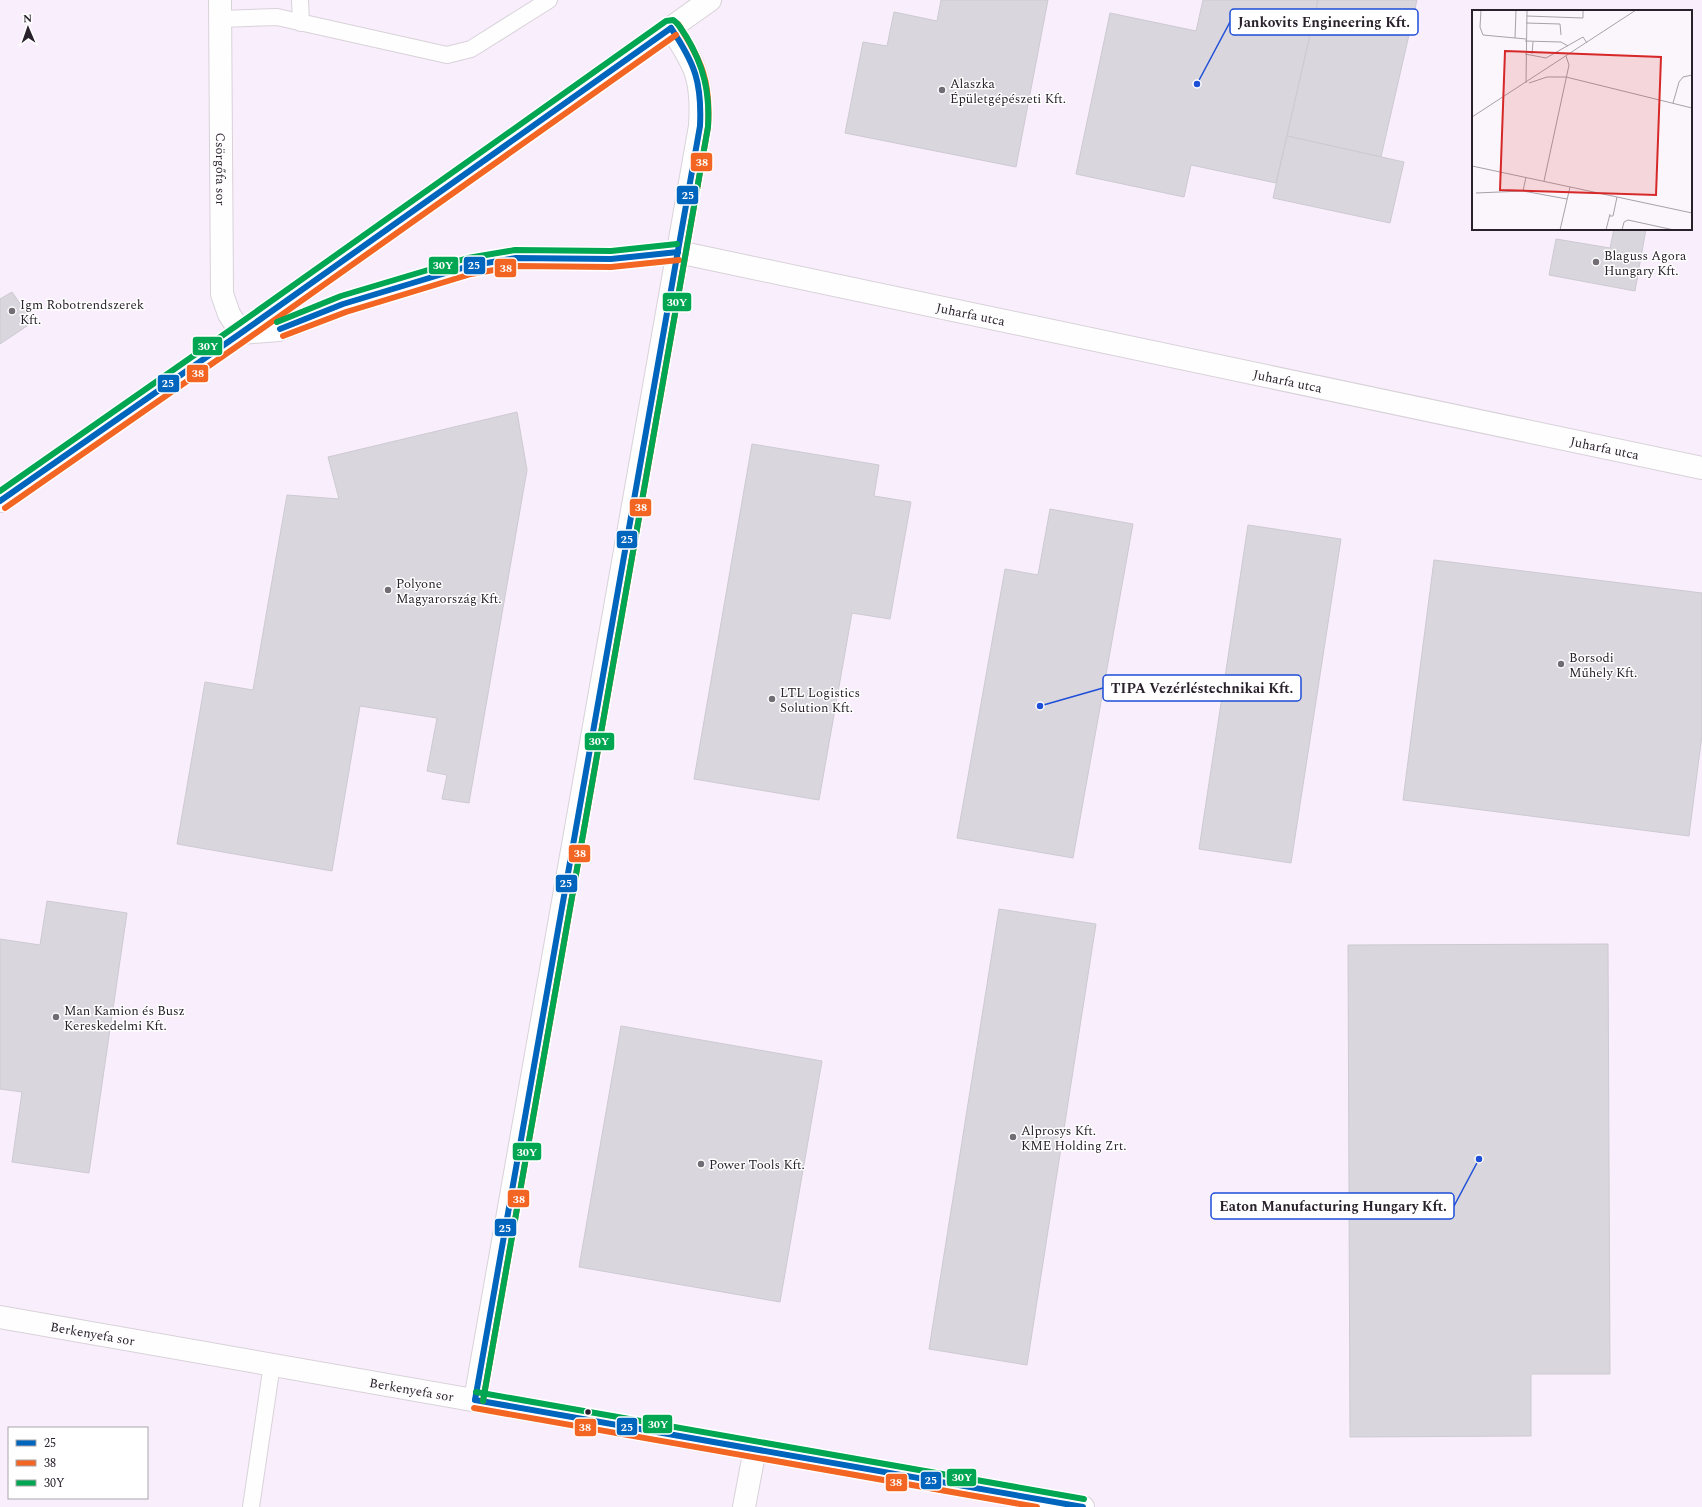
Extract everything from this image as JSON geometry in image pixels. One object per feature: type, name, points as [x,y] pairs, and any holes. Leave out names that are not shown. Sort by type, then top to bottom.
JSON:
[{"type":"street","points":[[0,501],[241,333],[710,0]]},
{"type":"street","name":"Csörgőfa sor","points":[[220,9],[222,294],[229,314],[241,333]]},
{"type":"street","points":[[475,1400],[700,126],[701,104],[699,83],[692,61],[671,28]]},
{"type":"street","name":"Juharfa utca","points":[[241,333],[279,330],[343,304],[469,266],[516,258],[611,259],[678,252],[1702,468]]},
{"type":"street","name":"Berkenyefa sor","points":[[0,1317],[1083,1507]]},
{"type":"street","points":[[744,1507],[755,1449]]},
{"type":"lane","points":[[300,0],[301,23]]},
{"type":"lane","points":[[220,9],[277,17],[447,55],[471,49],[549,0]]},
{"type":"lane","points":[[251,1507],[272,1364]]},
{"type":"shaded area","points":[[0,0],[1702,0],[1702,1507],[0,1507]]},
{"type":"building","name":"Alaszka Épületgépészeti Kft.","points":[[941,0],[1048,0],[1016,167],[845,133],[863,42],[887,46],[894,12],[937,21]]},
{"type":"building","points":[[1203,0],[1318,0],[1276,183],[1191,165],[1184,197],[1076,174],[1110,13],[1196,31]]},
{"type":"building","points":[[1318,0],[1417,0],[1381,157],[1287,136]]},
{"type":"building","points":[[1287,136],[1404,162],[1390,223],[1273,198]]},
{"type":"building","name":"Blaguss Agora Hungary Kft.","points":[[1614,230],[1646,230],[1635,291],[1549,275],[1556,239],[1610,248]]},
{"type":"building","name":"Igm Robotrendszerek Kft.","points":[[12,292],[33,322],[0,344],[0,299]]},
{"type":"building","name":"Polyone Magyarország Kft.","points":[[517,412],[527,470],[469,803],[442,799],[447,775],[427,771],[437,718],[360,706],[332,871],[177,844],[205,682],[253,690],[287,495],[339,499],[328,457]]},
{"type":"building","name":"LTL Logistics Solution Kft.","points":[[752,444],[879,465],[874,496],[911,502],[890,619],[852,613],[819,800],[694,779]]},
{"type":"building","points":[[1050,509],[1133,524],[1073,858],[957,838],[1005,569],[1038,575]]},
{"type":"building","points":[[1248,525],[1341,539],[1291,863],[1199,849]]},
{"type":"building","name":"Borsodi Műhely Kft.","points":[[1434,560],[1702,593],[1702,735],[1689,836],[1403,800]]},
{"type":"building","name":"Man Kamion és Busz Kereskedelmi Kft.","points":[[47,901],[127,913],[89,1173],[12,1162],[22,1092],[0,1089],[0,939],[40,945]]},
{"type":"building","name":"Alprosys Kft. KME Holding Zrt.","points":[[999,909],[1096,924],[1027,1365],[929,1349]]},
{"type":"building","points":[[1608,944],[1610,1374],[1531,1374],[1531,1436],[1350,1437],[1348,945]]},
{"type":"building","name":"Power Tools Kft.","points":[[621,1026],[822,1061],[780,1302],[579,1267]]},
{"type":"transit line","name":"30Y","points":[[0,491],[236,326],[666,21],[673,20],[680,27],[692,47],[701,69],[707,91],[708,127],[483,1401]]},
{"type":"transit line","name":"38","points":[[483,1401],[708,127],[708,97],[703,72],[693,49],[678,24]]},
{"type":"transit line","name":"25","points":[[0,501],[241,333],[671,28]]},
{"type":"transit line","name":"25","points":[[475,1400],[700,126],[700,97],[695,74],[686,52],[671,28]]},
{"type":"transit line","name":"38","points":[[5,508],[246,340],[676,35]]},
{"type":"transit line","name":"30Y","points":[[277,322],[341,296],[468,258],[515,250],[611,251],[677,244]]},
{"type":"transit line","name":"25","points":[[280,329],[343,304],[469,266],[516,258],[611,259],[678,252]]},
{"type":"transit line","name":"38","points":[[283,336],[346,312],[471,274],[517,266],[611,267],[679,260]]},
{"type":"transit line","name":"30Y","points":[[476,1392],[1084,1499]]},
{"type":"transit line","name":"25","points":[[475,1400],[1083,1507]]},
{"type":"transit line","name":"38","points":[[474,1408],[1037,1507]]},
{"type":"place","name":"Jankovits Engineering Kft.","points":[[1197,84]]},
{"type":"place","name":"Alaszka Épületgépészeti Kft.","points":[[942,90]]},
{"type":"place","name":"Blaguss Agora Hungary Kft.","points":[[1596,262]]},
{"type":"place","name":"Igm Robotrendszerek Kft.","points":[[12,311]]},
{"type":"place","name":"Polyone Magyarország Kft.","points":[[388,590]]},
{"type":"place","name":"Borsodi Műhely Kft.","points":[[1561,664]]},
{"type":"place","name":"LTL Logistics Solution Kft.","points":[[772,699]]},
{"type":"place","name":"TIPA Vezérléstechnikai Kft.","points":[[1040,706]]},
{"type":"place","name":"Man Kamion és Busz Kereskedelmi Kft.","points":[[56,1017]]},
{"type":"place","name":"Alprosys Kft. KME Holding Zrt.","points":[[1013,1137]]},
{"type":"place","name":"Eaton Manufacturing Hungary Kft.","points":[[1479,1159]]},
{"type":"place","name":"Power Tools Kft.","points":[[701,1164]]}]
